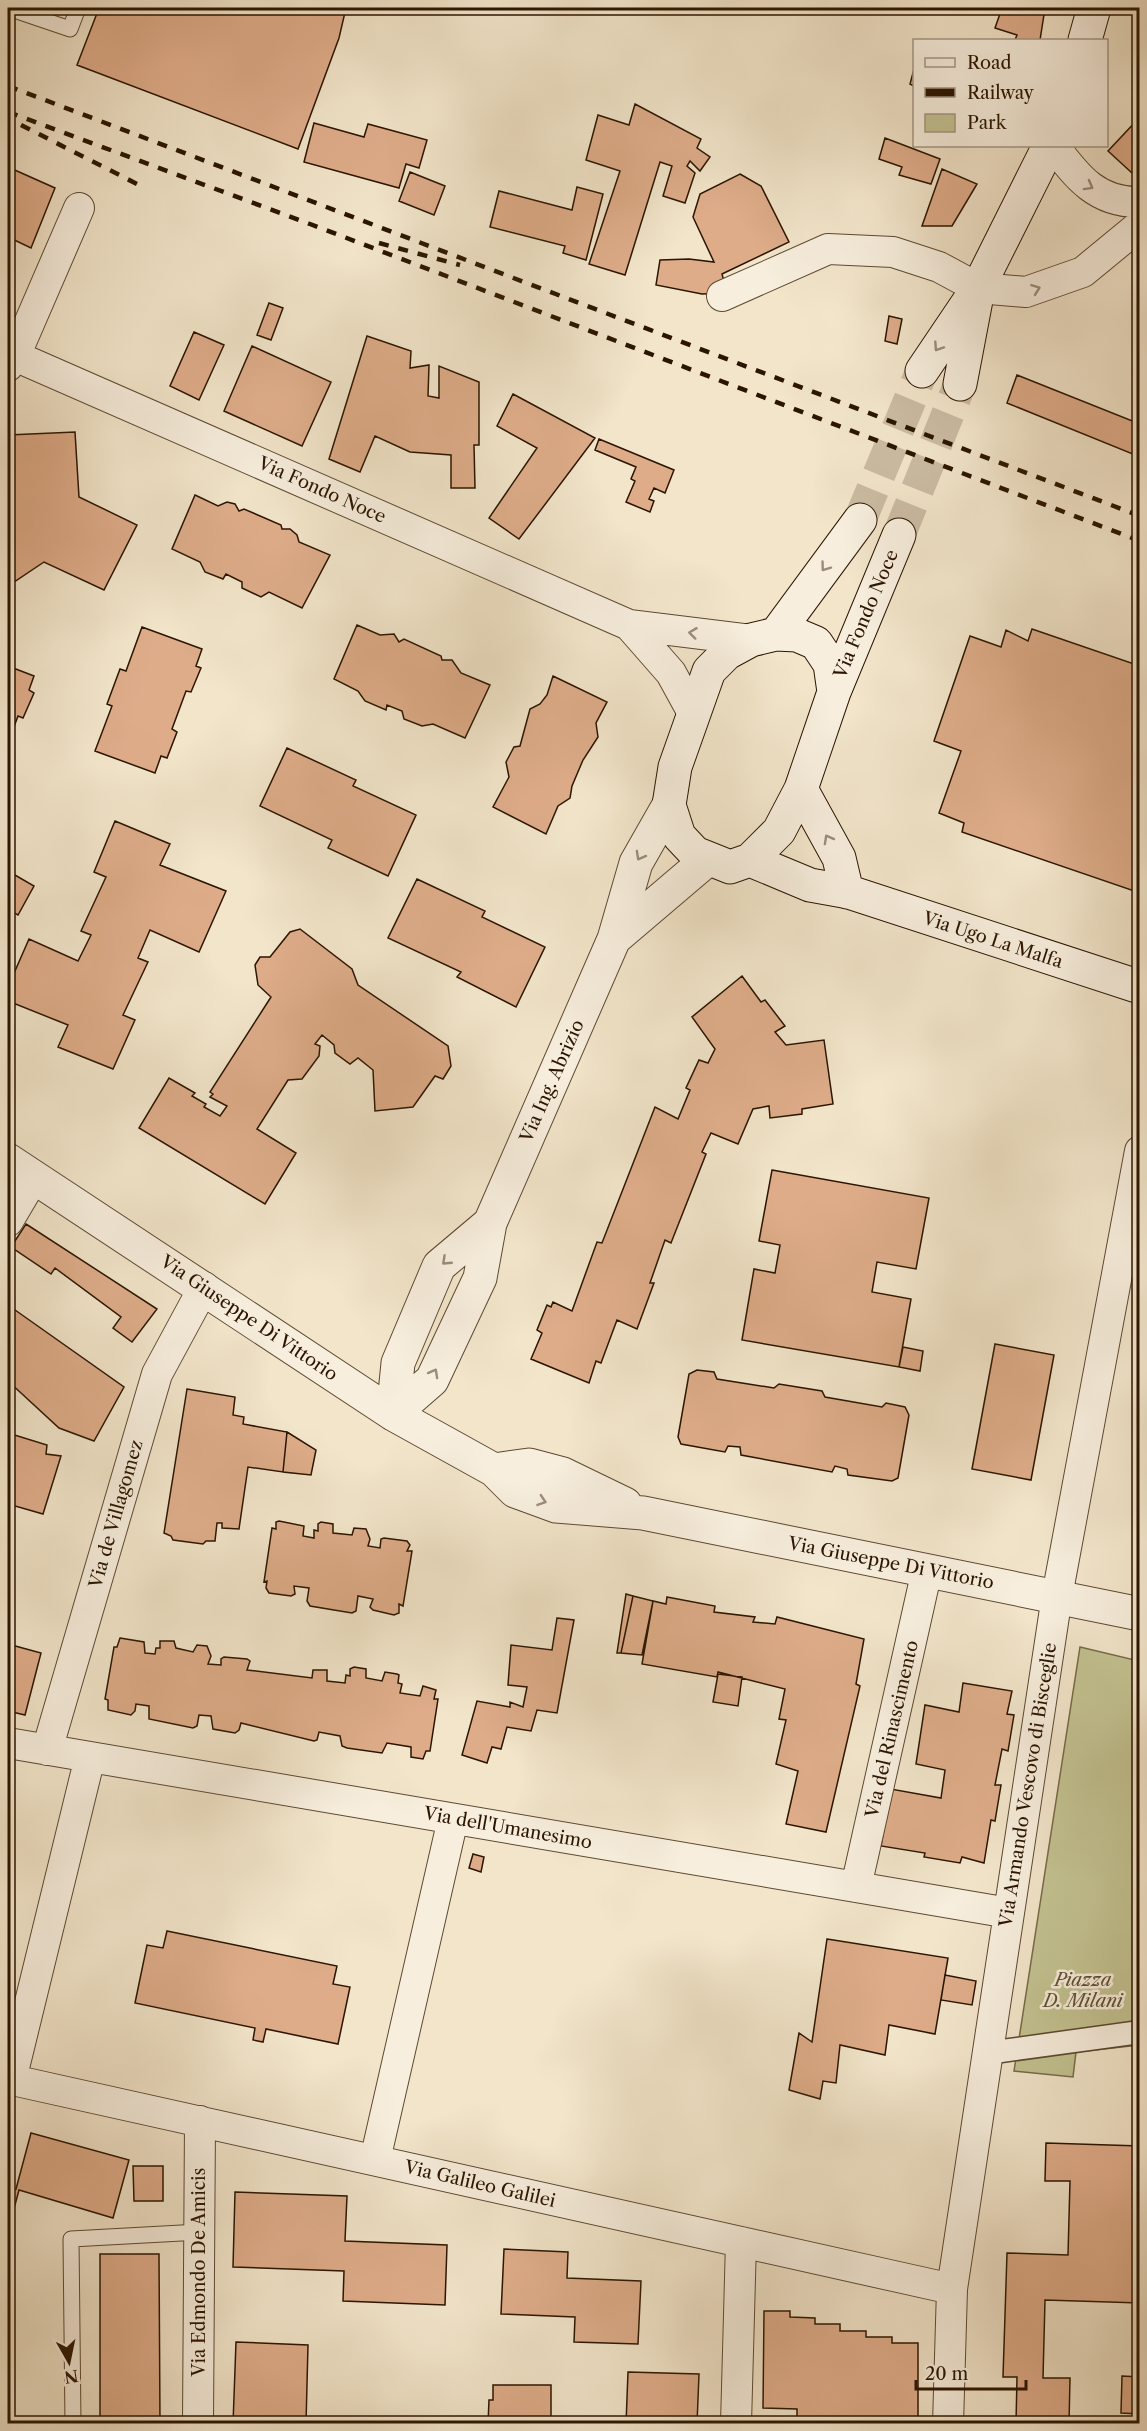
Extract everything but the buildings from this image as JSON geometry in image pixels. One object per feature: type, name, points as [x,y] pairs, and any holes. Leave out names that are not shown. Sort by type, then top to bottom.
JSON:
[{"type":"street","points":[[1085,39],[1094,8]]},
{"type":"street","points":[[922,371],[978,288],[1048,147]]},
{"type":"street","points":[[1055,147],[1081,181],[1119,202],[1140,202]]},
{"type":"street","points":[[11,361],[79,208]]},
{"type":"street","points":[[722,296],[828,249],[893,252],[939,267],[978,288],[1026,292],[1083,272],[1140,225]]},
{"type":"street","points":[[960,384],[978,288]]},
{"type":"street","name":"Via Fondo Noce","points":[[11,361],[629,625],[763,637]]},
{"type":"street","points":[[763,637],[860,520]]},
{"type":"street","name":"Via Fondo Noce","points":[[750,860],[779,831],[801,789],[834,692],[899,535]]},
{"type":"street","name":"Via Fondo Noce","points":[[629,625],[671,673],[693,715]]},
{"type":"street","points":[[750,860],[730,867],[695,853],[679,836],[669,805],[675,767],[709,671],[727,653],[763,637],[797,635],[816,643],[830,664],[834,692]]},
{"type":"street","points":[[801,789],[839,858],[847,892]]},
{"type":"street","name":"Via Ing. Abrizio","points":[[393,1414],[398,1364],[439,1266],[490,1223],[614,939],[636,863],[669,805]]},
{"type":"street","name":"Via Ing. Abrizio","points":[[614,939],[708,859]]},
{"type":"street","name":"Via Ugo La Malfa","points":[[750,860],[810,885],[847,892],[1140,987]]},
{"type":"street","name":"Via Armando Vescovo di Bisceglie","points":[[948,2424],[952,2289],[987,2053],[1057,1596],[1140,1151]]},
{"type":"street","points":[[8,1221],[21,1168]]},
{"type":"street","name":"Via Giuseppe Di Vittorio","points":[[21,1168],[393,1414],[494,1470],[529,1466],[563,1474],[643,1513],[1140,1614]]},
{"type":"street","name":"Via de Villagomez","points":[[47,1750],[157,1374],[204,1287]]},
{"type":"street","name":"Via del Rinascimento","points":[[856,1887],[927,1570]]},
{"type":"street","name":"Via dell'Umanesimo","points":[[8,1743],[1009,1913]]},
{"type":"street","points":[[9,2079],[90,1757]]},
{"type":"street","points":[[375,2160],[453,1819]]},
{"type":"street","points":[[987,2053],[1140,2032]]},
{"type":"street","name":"Via Galileo Galilei","points":[[9,2079],[952,2289]]},
{"type":"street","name":"Via Edmondo De Amicis","points":[[198,2424],[200,2121]]},
{"type":"street","points":[[736,2424],[741,2242]]},
{"type":"lane","points":[[8,8],[70,29],[78,8]]},
{"type":"lane","points":[[73,2424],[71,2239],[200,2232]]},
{"type":"green space","name":"Piazza D. Milani","points":[[1080,1647],[1139,1661],[1139,2045],[1076,2052],[1073,2077],[1014,2071]]},
{"type":"tunnel","points":[[860,520],[922,371]]},
{"type":"tunnel","points":[[899,535],[960,384]]},
{"type":"railway","points":[[8,86],[1140,516]]},
{"type":"railway","points":[[8,112],[310,224],[1140,541]]},
{"type":"railway","points":[[21,125],[141,186]]},
{"type":"railway","points":[[379,243],[460,265]]}]
